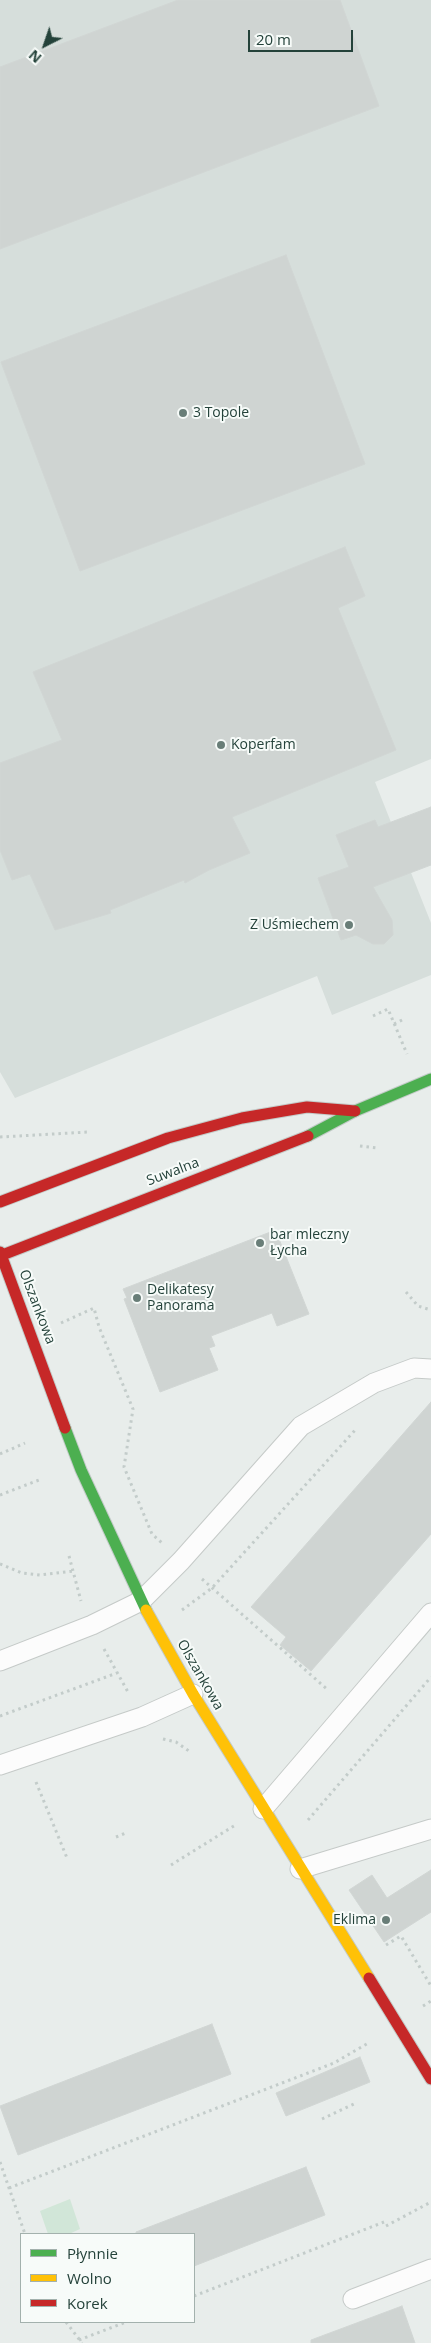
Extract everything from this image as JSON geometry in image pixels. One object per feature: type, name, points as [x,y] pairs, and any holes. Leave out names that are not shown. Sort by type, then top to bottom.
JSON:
[{"type":"street","name":"Suwalna","points":[[0,1254],[317,1132],[355,1111],[431,1079]]},
{"type":"street","name":"Suwalna","points":[[0,1202],[168,1138],[242,1118],[306,1107],[355,1111]]},
{"type":"street","name":"Olszankowa","points":[[0,1254],[81,1470],[141,1601],[192,1694],[431,2079]]},
{"type":"lane","points":[[0,1661],[92,1625],[141,1601],[181,1561],[301,1426],[374,1383],[414,1368],[431,1369]]},
{"type":"lane","points":[[263,1809],[429,1620]]},
{"type":"lane","points":[[0,1765],[142,1718],[192,1694]]},
{"type":"lane","points":[[300,1869],[431,1829]]},
{"type":"lane","points":[[353,2299],[431,2269]]},
{"type":"path","points":[[373,1016],[388,1009],[408,1055]]},
{"type":"path","points":[[394,1024],[404,1019]]},
{"type":"path","points":[[0,1137],[92,1132]]},
{"type":"path","points":[[406,1292],[418,1306],[431,1310]]},
{"type":"path","points":[[55,1325],[94,1308],[99,1327],[133,1409],[124,1467],[152,1534],[349,1709]]},
{"type":"path","points":[[174,1616],[212,1588],[361,1425]]},
{"type":"path","points":[[0,1454],[25,1443]]},
{"type":"path","points":[[0,1495],[39,1480]]},
{"type":"path","points":[[69,1556],[81,1601]]},
{"type":"path","points":[[0,1564],[22,1573],[40,1575],[74,1571]]},
{"type":"path","points":[[104,1650],[132,1700]]},
{"type":"path","points":[[0,1716],[117,1673]]},
{"type":"path","points":[[305,1822],[431,1677]]},
{"type":"path","points":[[156,1738],[176,1742],[192,1753]]},
{"type":"path","points":[[44,1803],[66,1858]]},
{"type":"path","points":[[171,1865],[238,1823]]},
{"type":"path","points":[[116,1837],[128,1832]]},
{"type":"path","points":[[384,1946],[400,1936],[431,1986]]},
{"type":"path","points":[[9,2188],[334,2063],[397,2024]]},
{"type":"path","points":[[322,2119],[356,2102]]},
{"type":"path","points":[[0,2162],[26,2233]]},
{"type":"path","points":[[195,2296],[385,2224],[431,2202]]},
{"type":"path","points":[[67,2323],[81,2341],[124,2323]]},
{"type":"shaded area","points":[[0,0],[431,0],[431,759],[375,782],[431,923],[431,975],[332,1015],[317,976],[15,1098],[0,1072]]},
{"type":"green space","points":[[70,2199],[80,2229],[71,2233],[48,2233],[40,2211]]},
{"type":"building","points":[[178,0],[340,0],[379,106],[0,249],[0,67]]},
{"type":"building","name":"3 Topole","points":[[286,255],[365,464],[80,571],[1,362]]},
{"type":"building","name":"Koperfam","points":[[345,547],[365,596],[338,608],[396,750],[232,817],[250,853],[209,870],[185,883],[184,880],[110,910],[111,913],[55,930],[30,874],[12,880],[0,850],[0,763],[62,740],[33,672]]},
{"type":"building","points":[[431,807],[431,865],[373,887],[392,920],[393,935],[384,944],[373,944],[356,935],[341,940],[318,878],[349,867],[336,835],[375,820],[378,827]]},
{"type":"building","points":[[273,1231],[276,1240],[279,1239],[309,1314],[277,1326],[272,1313],[211,1336],[215,1346],[209,1348],[218,1370],[160,1392],[124,1299],[127,1298],[123,1289]]},
{"type":"building","points":[[431,1402],[431,1534],[311,1671],[280,1645],[286,1637],[251,1607]]},
{"type":"building","points":[[431,1870],[431,1912],[384,1942],[349,1890],[372,1875],[387,1898]]},
{"type":"building","points":[[212,2024],[231,2074],[18,2155],[0,2106]]},
{"type":"building","points":[[360,2057],[370,2082],[286,2116],[276,2093]]},
{"type":"building","points":[[306,2167],[325,2215],[195,2266],[195,2233],[136,2232]]},
{"type":"building","points":[[402,2306],[415,2343],[311,2343],[311,2340]]},
{"type":"traffic: fast","points":[[308,1136],[355,1111],[431,1079]]},
{"type":"traffic: fast","points":[[65,1428],[81,1470],[146,1610]]},
{"type":"traffic: slow","points":[[146,1610],[193,1694],[369,1978]]},
{"type":"traffic: jam","points":[[0,1202],[168,1138],[242,1118],[307,1107],[355,1111]]},
{"type":"traffic: jam","points":[[0,1256],[308,1136]]},
{"type":"traffic: jam","points":[[0,1252],[65,1428]]},
{"type":"traffic: jam","points":[[369,1978],[431,2079]]},
{"type":"place","name":"3 Topole","points":[[183,413]]},
{"type":"place","name":"Koperfam","points":[[221,745]]},
{"type":"place","name":"Z Uśmiechem","points":[[349,925]]},
{"type":"place","name":"bar mleczny Łycha","points":[[260,1243]]},
{"type":"place","name":"Delikatesy Panorama","points":[[137,1298]]},
{"type":"place","name":"Eklima","points":[[386,1920]]}]
